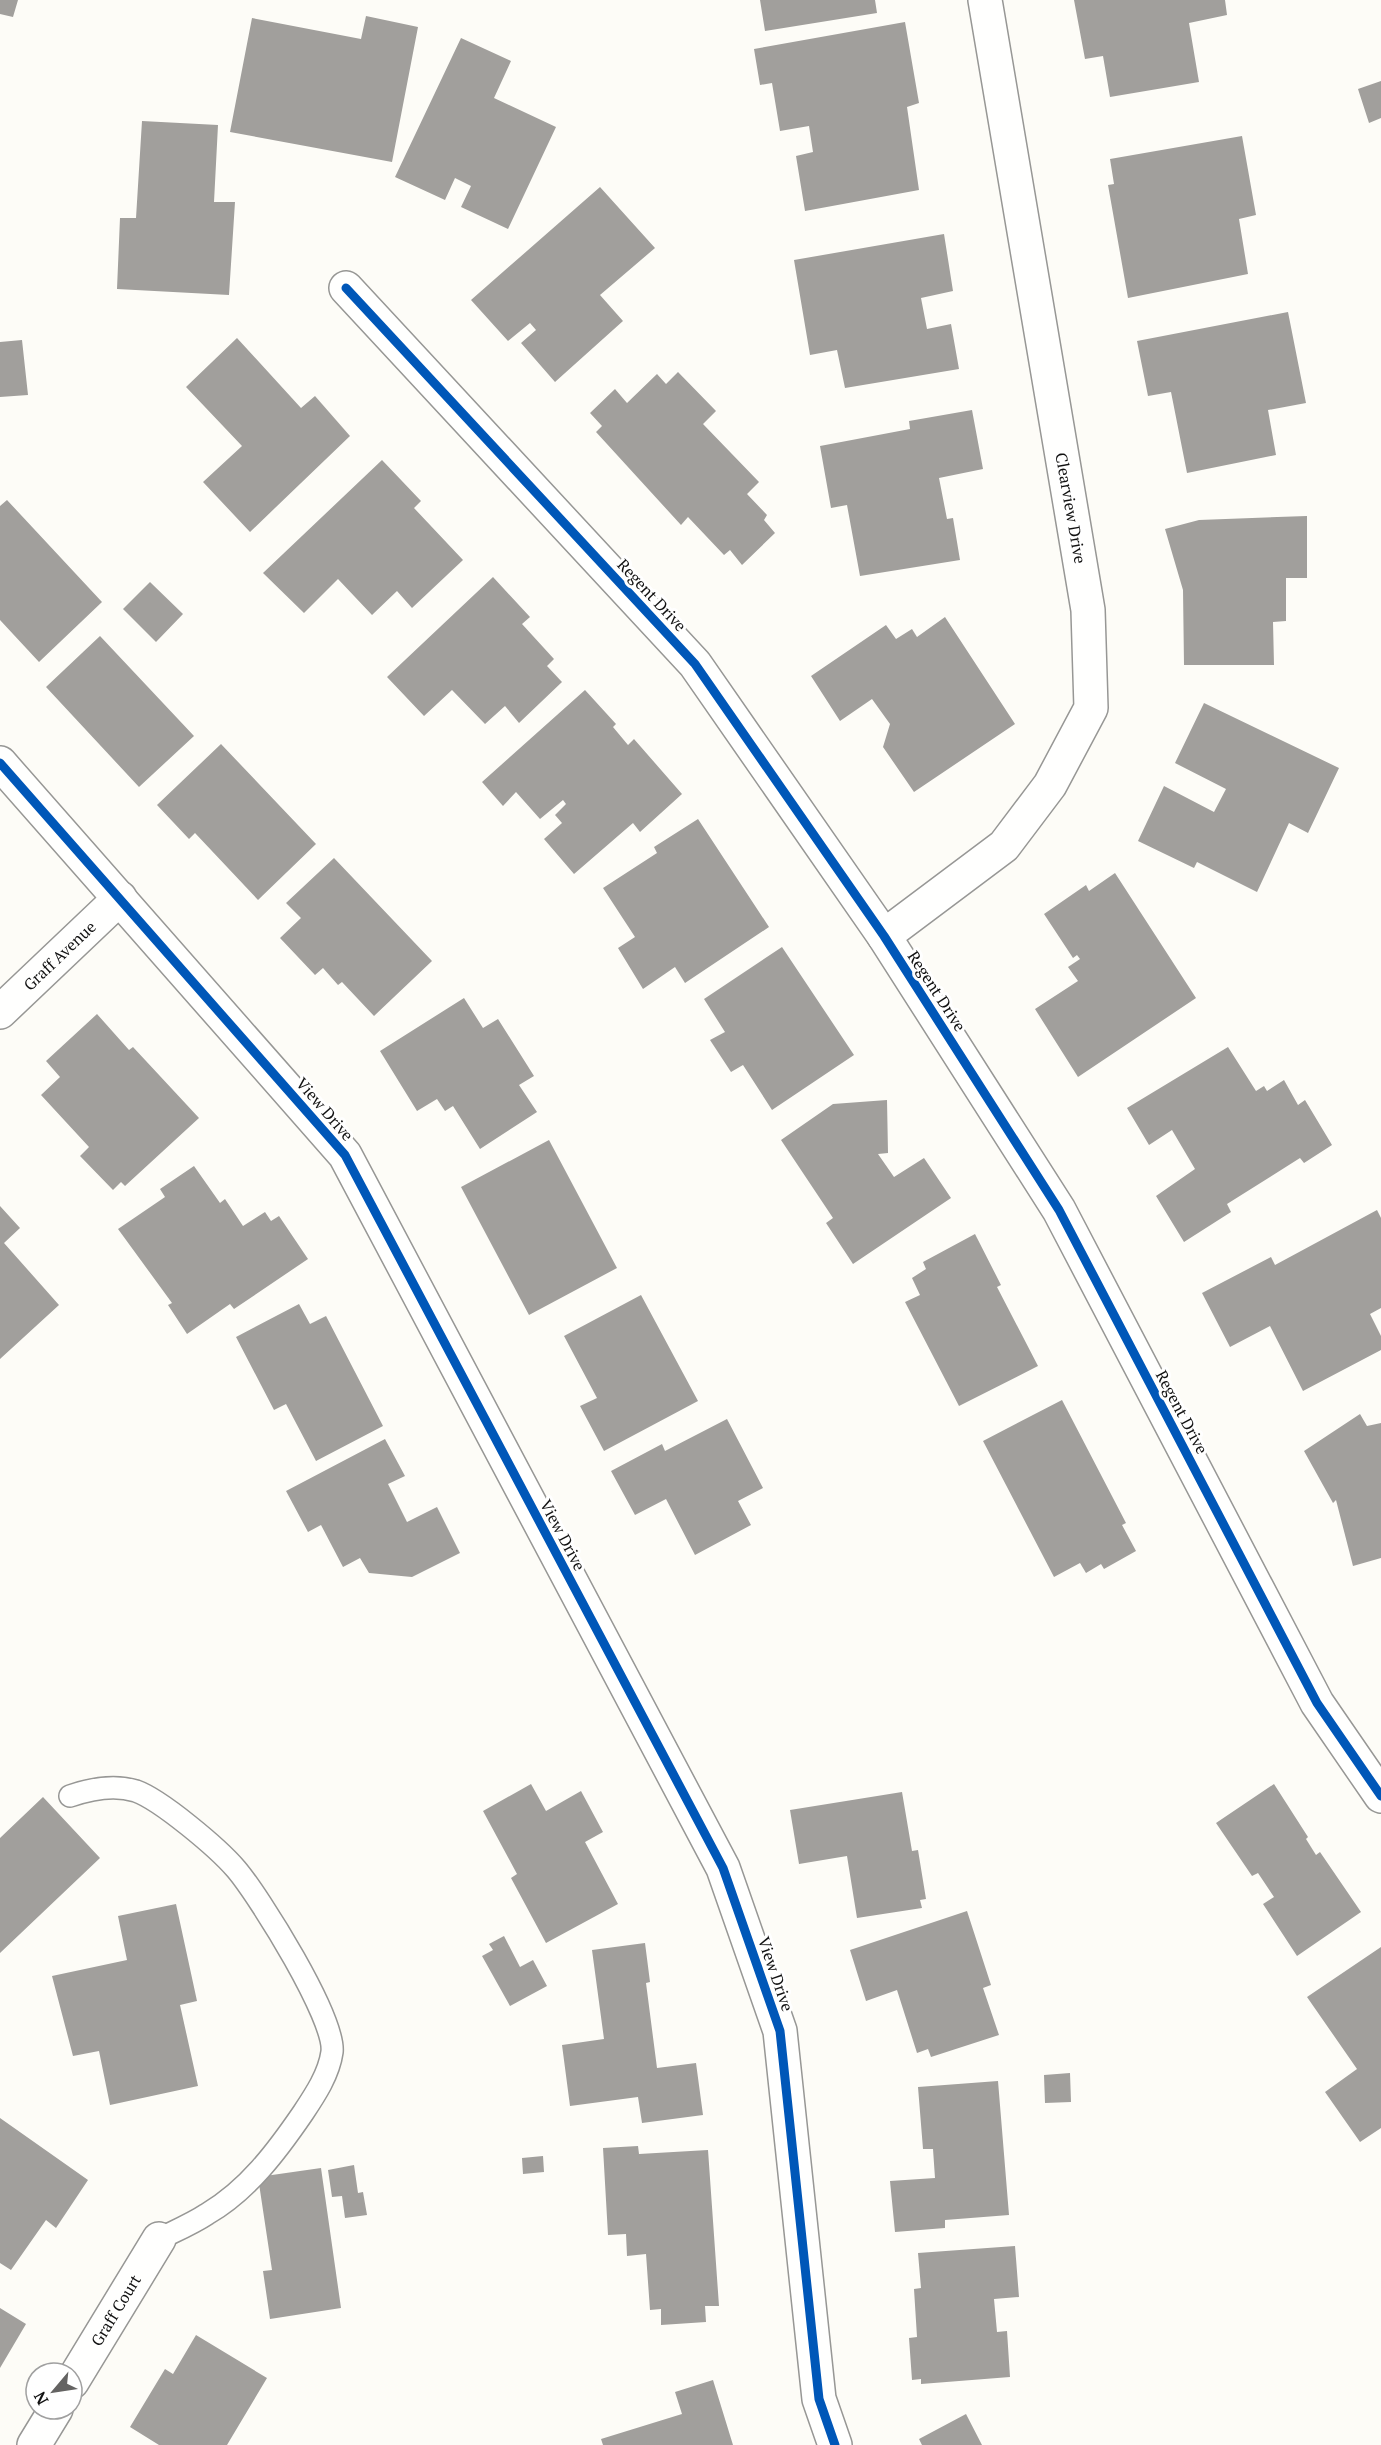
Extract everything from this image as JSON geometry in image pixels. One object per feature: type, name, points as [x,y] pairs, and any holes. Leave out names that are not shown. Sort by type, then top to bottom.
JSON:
[{"type":"street","name":"Clearview Drive","points":[[884,936],[1004,846],[1050,785],[1091,708],[1088,610],[985,0]]},
{"type":"street","name":"Regent Drive","points":[[346,288],[695,664],[884,936],[1059,1210],[1317,1703],[1381,1796]]},
{"type":"street","name":"View Drive","points":[[0,763],[345,1155],[723,1868],[780,2031],[819,2399],[835,2445]]},
{"type":"street","name":"Graff Avenue","points":[[0,1012],[120,898]]},
{"type":"street","name":"Graff Court","points":[[84,2362],[159,2239]]},
{"type":"street","points":[[34,2445],[49,2421]]},
{"type":"lane","points":[[70,1796],[97,1787],[136,1791],[182,1820],[236,1869],[305,1976],[329,2030],[332,2051],[319,2089],[279,2149],[238,2192],[208,2214],[159,2239]]},
{"type":"building","points":[[0,0],[18,0],[13,17],[0,14]]},
{"type":"building","points":[[760,0],[875,0],[877,13],[765,31]]},
{"type":"building","points":[[1074,0],[1225,0],[1227,15],[1189,23],[1199,82],[1110,97],[1103,56],[1085,59]]},
{"type":"building","points":[[366,16],[418,27],[392,162],[230,132],[252,18],[361,39]]},
{"type":"building","points":[[905,22],[919,103],[907,107],[919,190],[805,211],[796,156],[813,152],[809,126],[780,131],[772,83],[760,85],[754,49]]},
{"type":"building","points":[[461,38],[511,61],[494,98],[556,127],[508,229],[461,207],[471,186],[455,178],[445,200],[395,177]]},
{"type":"building","points":[[1381,81],[1381,118],[1369,123],[1358,89]]},
{"type":"building","points":[[142,121],[218,125],[214,202],[235,202],[229,295],[117,289],[120,218],[136,218]]},
{"type":"building","points":[[1242,136],[1256,215],[1239,219],[1248,274],[1128,298],[1108,185],[1114,184],[1110,159]]},
{"type":"building","points":[[600,187],[655,248],[600,295],[623,321],[555,382],[521,343],[536,330],[530,323],[508,341],[471,300]]},
{"type":"building","points":[[944,234],[953,291],[921,298],[927,329],[951,324],[959,369],[845,388],[837,350],[810,355],[794,260]]},
{"type":"building","points":[[1288,312],[1306,403],[1268,410],[1276,455],[1187,473],[1171,392],[1148,396],[1137,341]]},
{"type":"building","points":[[237,338],[301,408],[315,396],[350,436],[250,532],[203,482],[242,446],[186,387]]},
{"type":"building","points":[[22,340],[28,395],[0,397],[0,342]]},
{"type":"building","points":[[678,372],[716,411],[703,424],[759,482],[747,494],[767,515],[764,520],[775,533],[742,565],[730,550],[724,555],[688,517],[681,525],[596,432],[602,426],[590,413],[615,389],[627,403],[657,374],[666,384]]},
{"type":"building","points":[[972,410],[983,469],[939,478],[947,519],[953,518],[960,560],[860,576],[847,505],[831,508],[820,446],[910,429],[909,421]]},
{"type":"building","points":[[382,460],[421,501],[414,508],[463,560],[412,608],[397,591],[372,615],[338,579],[304,613],[263,573]]},
{"type":"building","points":[[7,500],[102,602],[39,662],[0,620],[0,506]]},
{"type":"building","points":[[1307,516],[1307,578],[1286,578],[1286,621],[1273,622],[1274,665],[1184,665],[1183,590],[1165,529],[1199,520]]},
{"type":"building","points":[[493,577],[530,617],[522,624],[554,659],[547,666],[562,682],[519,723],[505,706],[485,724],[452,690],[424,716],[387,677]]},
{"type":"building","points":[[150,582],[183,614],[156,642],[123,609]]},
{"type":"building","points":[[945,617],[1015,724],[914,792],[883,747],[890,724],[872,699],[840,721],[811,676],[886,625],[896,639],[912,629],[917,637]]},
{"type":"building","points":[[100,636],[194,736],[139,787],[46,687]]},
{"type":"building","points":[[585,690],[616,724],[613,727],[628,745],[634,739],[682,794],[640,832],[633,823],[574,874],[544,839],[562,823],[555,815],[566,804],[563,800],[540,819],[516,792],[503,806],[482,782]]},
{"type":"building","points":[[1204,703],[1339,768],[1308,833],[1289,823],[1257,892],[1197,862],[1194,868],[1138,841],[1164,786],[1214,812],[1226,789],[1175,763]]},
{"type":"building","points":[[221,744],[316,844],[258,900],[195,833],[189,839],[157,805]]},
{"type":"building","points":[[698,819],[769,927],[685,983],[675,967],[643,989],[618,948],[635,937],[603,888],[657,853],[654,847]]},
{"type":"building","points":[[334,858],[432,961],[374,1016],[342,982],[338,985],[323,968],[315,975],[280,938],[301,918],[286,903]]},
{"type":"building","points":[[1115,873],[1196,998],[1078,1077],[1035,1009],[1078,981],[1068,967],[1080,959],[1077,955],[1073,958],[1044,914],[1086,885],[1089,891]]},
{"type":"building","points":[[782,947],[854,1055],[772,1110],[743,1065],[731,1072],[710,1040],[725,1032],[704,999]]},
{"type":"building","points":[[464,998],[483,1028],[498,1019],[534,1076],[519,1085],[537,1112],[480,1149],[453,1106],[445,1111],[437,1099],[417,1111],[380,1051]]},
{"type":"building","points":[[97,1014],[129,1050],[133,1047],[199,1118],[125,1186],[121,1182],[113,1190],[80,1156],[89,1147],[41,1095],[60,1077],[46,1061]]},
{"type":"building","points":[[1228,1047],[1256,1091],[1264,1086],[1267,1091],[1284,1080],[1298,1105],[1305,1100],[1332,1145],[1304,1163],[1300,1158],[1227,1204],[1231,1212],[1184,1242],[1156,1196],[1195,1169],[1172,1130],[1149,1145],[1127,1108]]},
{"type":"building","points":[[887,1100],[888,1153],[878,1154],[894,1177],[924,1158],[951,1198],[853,1264],[826,1223],[833,1218],[781,1140],[833,1104]]},
{"type":"building","points":[[549,1140],[617,1268],[529,1315],[461,1187]]},
{"type":"building","points":[[194,1166],[220,1203],[225,1199],[243,1226],[265,1212],[271,1221],[279,1216],[308,1259],[234,1309],[230,1304],[187,1334],[168,1305],[172,1303],[118,1229],[165,1197],[160,1189]]},
{"type":"building","points":[[0,1206],[20,1228],[4,1243],[59,1305],[0,1359]]},
{"type":"building","points":[[1377,1210],[1381,1218],[1381,1308],[1370,1314],[1381,1336],[1381,1350],[1303,1391],[1270,1326],[1230,1347],[1202,1293],[1271,1257],[1275,1265]]},
{"type":"building","points":[[975,1234],[1001,1285],[997,1287],[1038,1366],[959,1406],[905,1302],[920,1295],[912,1278],[926,1269],[923,1262]]},
{"type":"building","points":[[641,1295],[698,1401],[604,1451],[580,1406],[597,1398],[564,1336]]},
{"type":"building","points":[[299,1304],[310,1324],[326,1316],[383,1426],[316,1461],[286,1404],[274,1410],[236,1337]]},
{"type":"building","points":[[1062,1400],[1126,1523],[1122,1525],[1136,1551],[1104,1569],[1101,1564],[1086,1573],[1080,1563],[1054,1577],[983,1441]]},
{"type":"building","points":[[1360,1414],[1367,1426],[1381,1423],[1381,1558],[1353,1566],[1336,1500],[1333,1503],[1304,1451]]},
{"type":"building","points":[[727,1419],[763,1488],[738,1501],[751,1525],[695,1555],[666,1499],[635,1515],[611,1471],[662,1444],[665,1451]]},
{"type":"building","points":[[385,1439],[405,1476],[388,1484],[407,1522],[437,1507],[460,1553],[412,1577],[369,1573],[360,1558],[343,1567],[321,1525],[308,1532],[286,1491]]},
{"type":"building","points":[[531,1784],[546,1811],[581,1791],[603,1832],[585,1842],[618,1904],[546,1943],[511,1878],[517,1874],[483,1811]]},
{"type":"building","points":[[1274,1784],[1308,1837],[1306,1839],[1316,1855],[1320,1852],[1361,1912],[1297,1956],[1263,1904],[1274,1897],[1258,1873],[1252,1876],[1216,1823]]},
{"type":"building","points":[[902,1792],[912,1851],[918,1850],[926,1899],[920,1900],[922,1908],[857,1918],[847,1856],[799,1864],[790,1810]]},
{"type":"building","points":[[43,1797],[100,1858],[0,1953],[0,1838]]},
{"type":"building","points":[[176,1904],[197,2001],[180,2005],[198,2086],[110,2105],[99,2051],[73,2056],[52,1976],[127,1960],[118,1916]]},
{"type":"building","points":[[967,1911],[991,1985],[983,1988],[999,2035],[931,2057],[928,2049],[917,2053],[897,1990],[866,2001],[850,1950]]},
{"type":"building","points":[[504,1936],[520,1967],[533,1960],[547,1986],[510,2006],[482,1956],[493,1950],[489,1944]]},
{"type":"building","points":[[645,1943],[650,1982],[646,1983],[657,2068],[696,2063],[703,2115],[642,2123],[638,2097],[570,2106],[562,2045],[604,2039],[592,1950]]},
{"type":"building","points":[[1381,1947],[1381,2128],[1360,2142],[1325,2092],[1357,2069],[1307,1997]]},
{"type":"building","points":[[1070,2073],[1071,2102],[1045,2103],[1044,2075]]},
{"type":"building","points":[[998,2081],[1009,2215],[945,2220],[945,2228],[895,2232],[890,2181],[935,2178],[933,2149],[923,2149],[918,2087]]},
{"type":"building","points":[[0,2118],[88,2180],[56,2228],[46,2220],[11,2270],[0,2263]]},
{"type":"building","points":[[638,2146],[639,2154],[708,2150],[719,2306],[705,2306],[706,2322],[661,2325],[661,2309],[650,2310],[646,2254],[627,2256],[626,2234],[608,2235],[603,2148]]},
{"type":"building","points":[[543,2156],[544,2172],[523,2174],[522,2158]]},
{"type":"building","points":[[354,2165],[358,2193],[363,2192],[367,2215],[345,2218],[342,2196],[332,2197],[328,2170]]},
{"type":"building","points":[[321,2168],[341,2308],[270,2319],[263,2271],[272,2270],[258,2177]]},
{"type":"building","points":[[1015,2246],[1019,2297],[994,2299],[997,2332],[1007,2331],[1010,2377],[921,2384],[921,2379],[912,2380],[909,2338],[917,2337],[914,2289],[921,2288],[918,2253]]},
{"type":"building","points":[[0,2308],[26,2324],[0,2368]]},
{"type":"building","points":[[196,2335],[267,2378],[227,2445],[159,2445],[130,2427],[165,2369],[173,2374]]},
{"type":"building","points":[[713,2380],[733,2445],[603,2445],[601,2439],[682,2414],[675,2392]]},
{"type":"building","points":[[966,2414],[982,2445],[922,2445],[919,2439]]},
{"type":"cycle path","points":[[346,288],[695,664],[884,936],[1059,1210],[1317,1703],[1381,1796]]},
{"type":"cycle path","points":[[0,763],[345,1155],[723,1868],[780,2031],[819,2399],[835,2445]]}]
